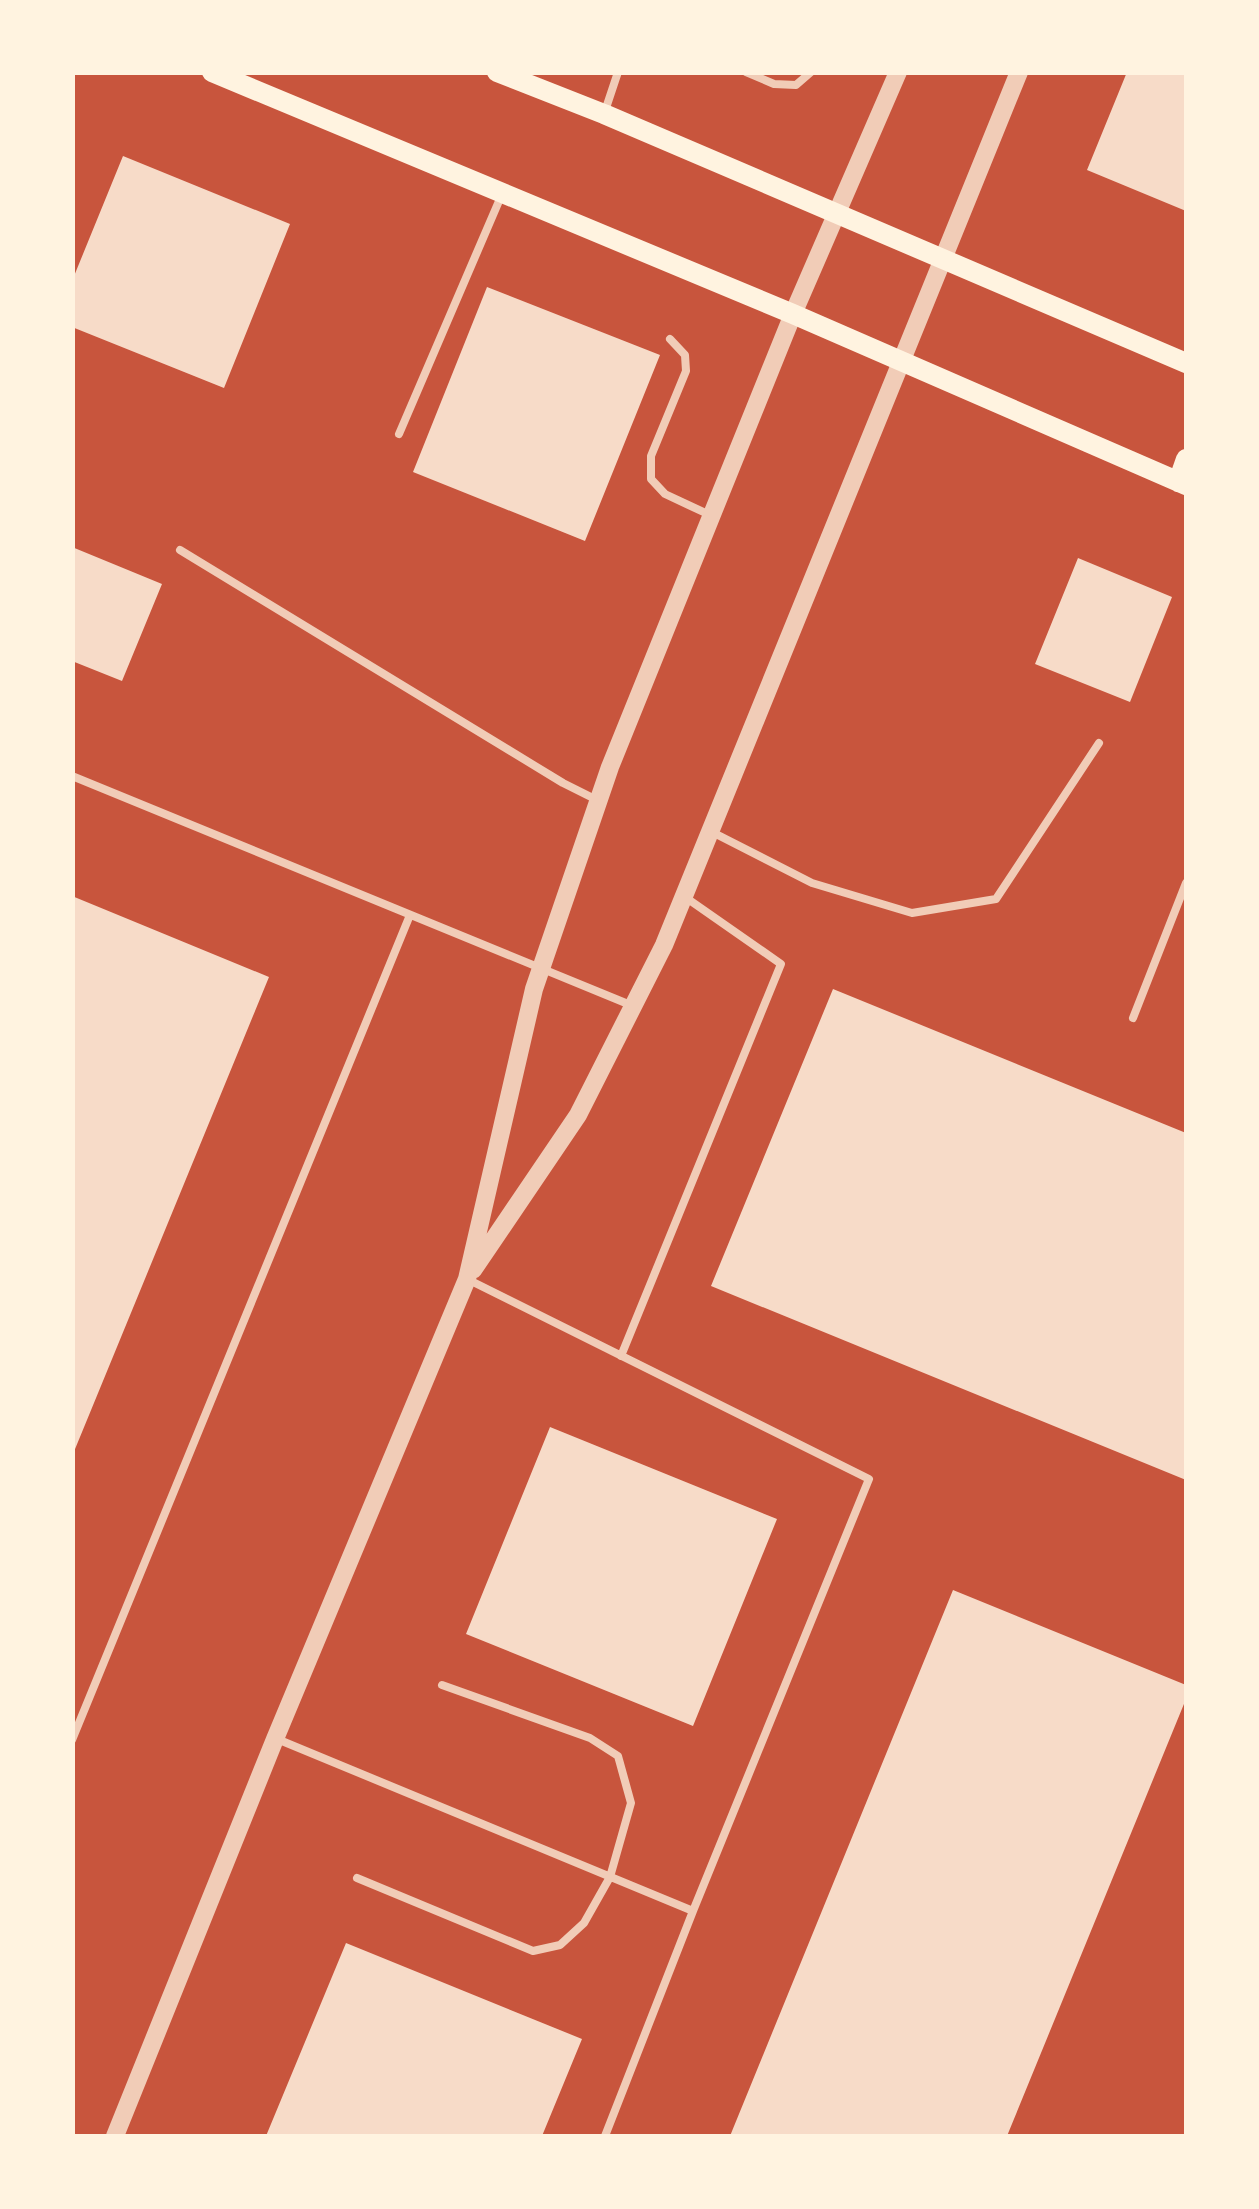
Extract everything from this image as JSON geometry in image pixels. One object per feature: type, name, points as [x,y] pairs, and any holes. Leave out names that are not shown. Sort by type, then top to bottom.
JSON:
[{"type":"main road","points":[[212,72],[793,314],[1182,483],[1186,459]]},
{"type":"main road","points":[[498,72],[1186,363]]},
{"type":"street","points":[[115,2136],[467,1279],[542,968],[599,801],[793,314],[898,72]]},
{"type":"street","points":[[467,1279],[578,1114],[684,896],[1018,72]]},
{"type":"lane","points":[[604,114],[618,72]]},
{"type":"lane","points":[[746,72],[774,84],[796,85],[811,72]]},
{"type":"lane","points":[[399,434],[502,194]]},
{"type":"lane","points":[[670,338],[685,355],[686,371],[651,456],[651,478],[665,494],[712,516]]},
{"type":"lane","points":[[180,550],[546,773],[599,801]]},
{"type":"lane","points":[[710,831],[812,883],[912,913],[996,899],[1099,743]]},
{"type":"lane","points":[[72,776],[633,1006]]},
{"type":"lane","points":[[1133,1018],[1186,883]]},
{"type":"lane","points":[[621,1356],[781,964],[684,896]]},
{"type":"lane","points":[[72,1740],[410,915]]},
{"type":"lane","points":[[467,1279],[869,1479],[605,2136]]},
{"type":"lane","points":[[357,1878],[533,1951],[560,1945],[584,1923],[610,1876],[631,1803],[618,1756],[590,1738],[442,1685]]},
{"type":"lane","points":[[275,1739],[693,1911]]},
{"type":"building","points":[[1127,72],[1186,72],[1186,211],[1087,170]]},
{"type":"building","points":[[123,156],[290,224],[224,388],[72,327],[72,281]]},
{"type":"building","points":[[487,287],[660,355],[585,541],[413,472]]},
{"type":"building","points":[[72,547],[162,584],[122,681],[72,661]]},
{"type":"building","points":[[1078,558],[1172,597],[1130,702],[1035,664]]},
{"type":"building","points":[[72,896],[269,977],[73,1454],[72,1454]]},
{"type":"building","points":[[833,989],[1186,1133],[1186,1480],[711,1286]]},
{"type":"building","points":[[550,1427],[777,1519],[693,1726],[466,1634]]},
{"type":"building","points":[[953,1590],[1186,1685],[1186,1699],[1007,2136],[730,2136]]},
{"type":"building","points":[[346,1943],[582,2039],[542,2136],[266,2136]]}]
